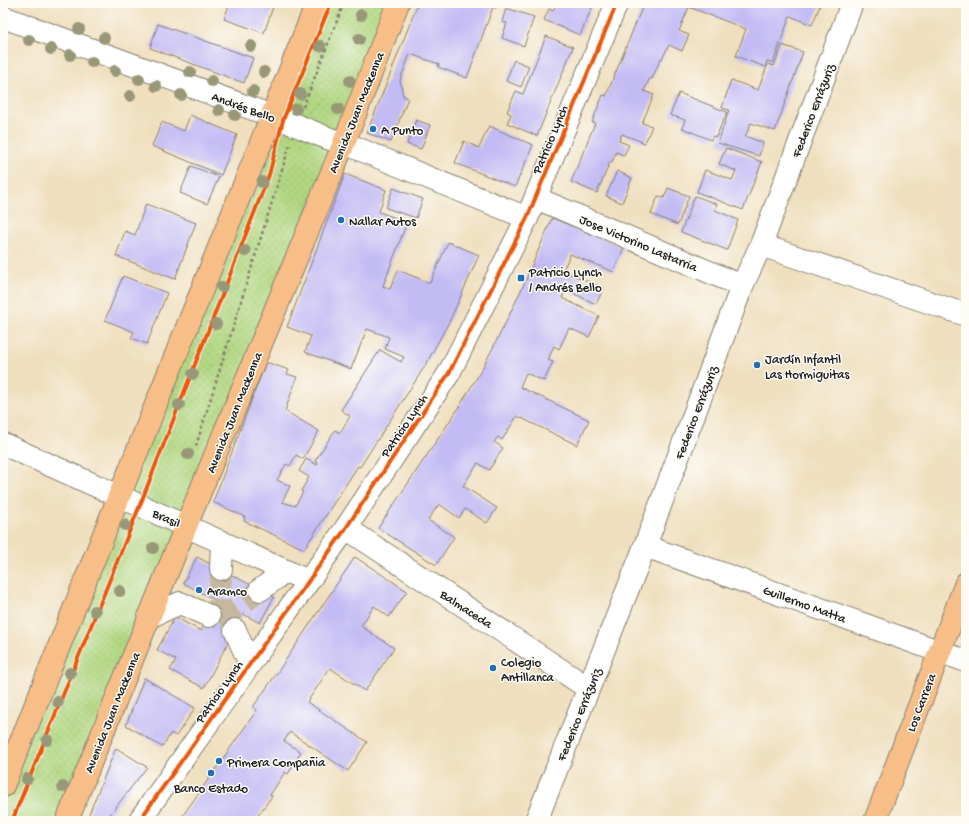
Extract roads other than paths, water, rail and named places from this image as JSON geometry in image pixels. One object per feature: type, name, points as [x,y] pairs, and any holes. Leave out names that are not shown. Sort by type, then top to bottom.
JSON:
[{"type":"main road","points":[[3,786],[317,3]]},
{"type":"main road","name":"Avenida Juan Mackenna","points":[[67,821],[186,526],[344,143],[398,3]]},
{"type":"main road","name":"Los Carrera","points":[[875,821],[966,583]]},
{"type":"street","points":[[3,12],[7,3]]},
{"type":"street","name":"Patricio Lynch","points":[[139,821],[346,528],[450,373],[527,218],[617,3]]},
{"type":"street","name":"Federico Errázuriz","points":[[536,821],[645,546],[742,286],[761,245],[852,3]]},
{"type":"street","name":"Andrés Bello","points":[[3,18],[344,143],[527,218]]},
{"type":"street","name":"Jose Victorino Lastarria","points":[[536,198],[742,286]]},
{"type":"street","points":[[761,245],[966,315]]},
{"type":"street","name":"Brasil","points":[[3,444],[308,581]]},
{"type":"street","name":"Balmaceda","points":[[346,528],[588,688]]},
{"type":"street","points":[[221,569],[222,542]]},
{"type":"street","name":"Guillermo Matta","points":[[645,546],[966,661]]},
{"type":"street","points":[[260,590],[286,571]]},
{"type":"street","points":[[149,617],[180,603],[209,616]]},
{"type":"street","points":[[235,630],[250,664]]},
{"type":"tunnel","points":[[219,622],[221,569]]},
{"type":"tunnel","points":[[219,622],[260,590]]},
{"type":"place","name":"A Punto","points":[[373,129]]},
{"type":"place","name":"Nallar Autos","points":[[341,220]]},
{"type":"place","name":"Patricio Lynch / Andrés Bello","points":[[521,278]]},
{"type":"place","name":"Jardín Infantil Las Hormiguitas","points":[[757,365]]},
{"type":"place","name":"Aramco","points":[[199,590]]},
{"type":"place","name":"Colegio Antillanca","points":[[493,668]]},
{"type":"place","name":"Primera Compañia","points":[[219,761]]},
{"type":"place","name":"Banco Estado","points":[[211,773]]}]
